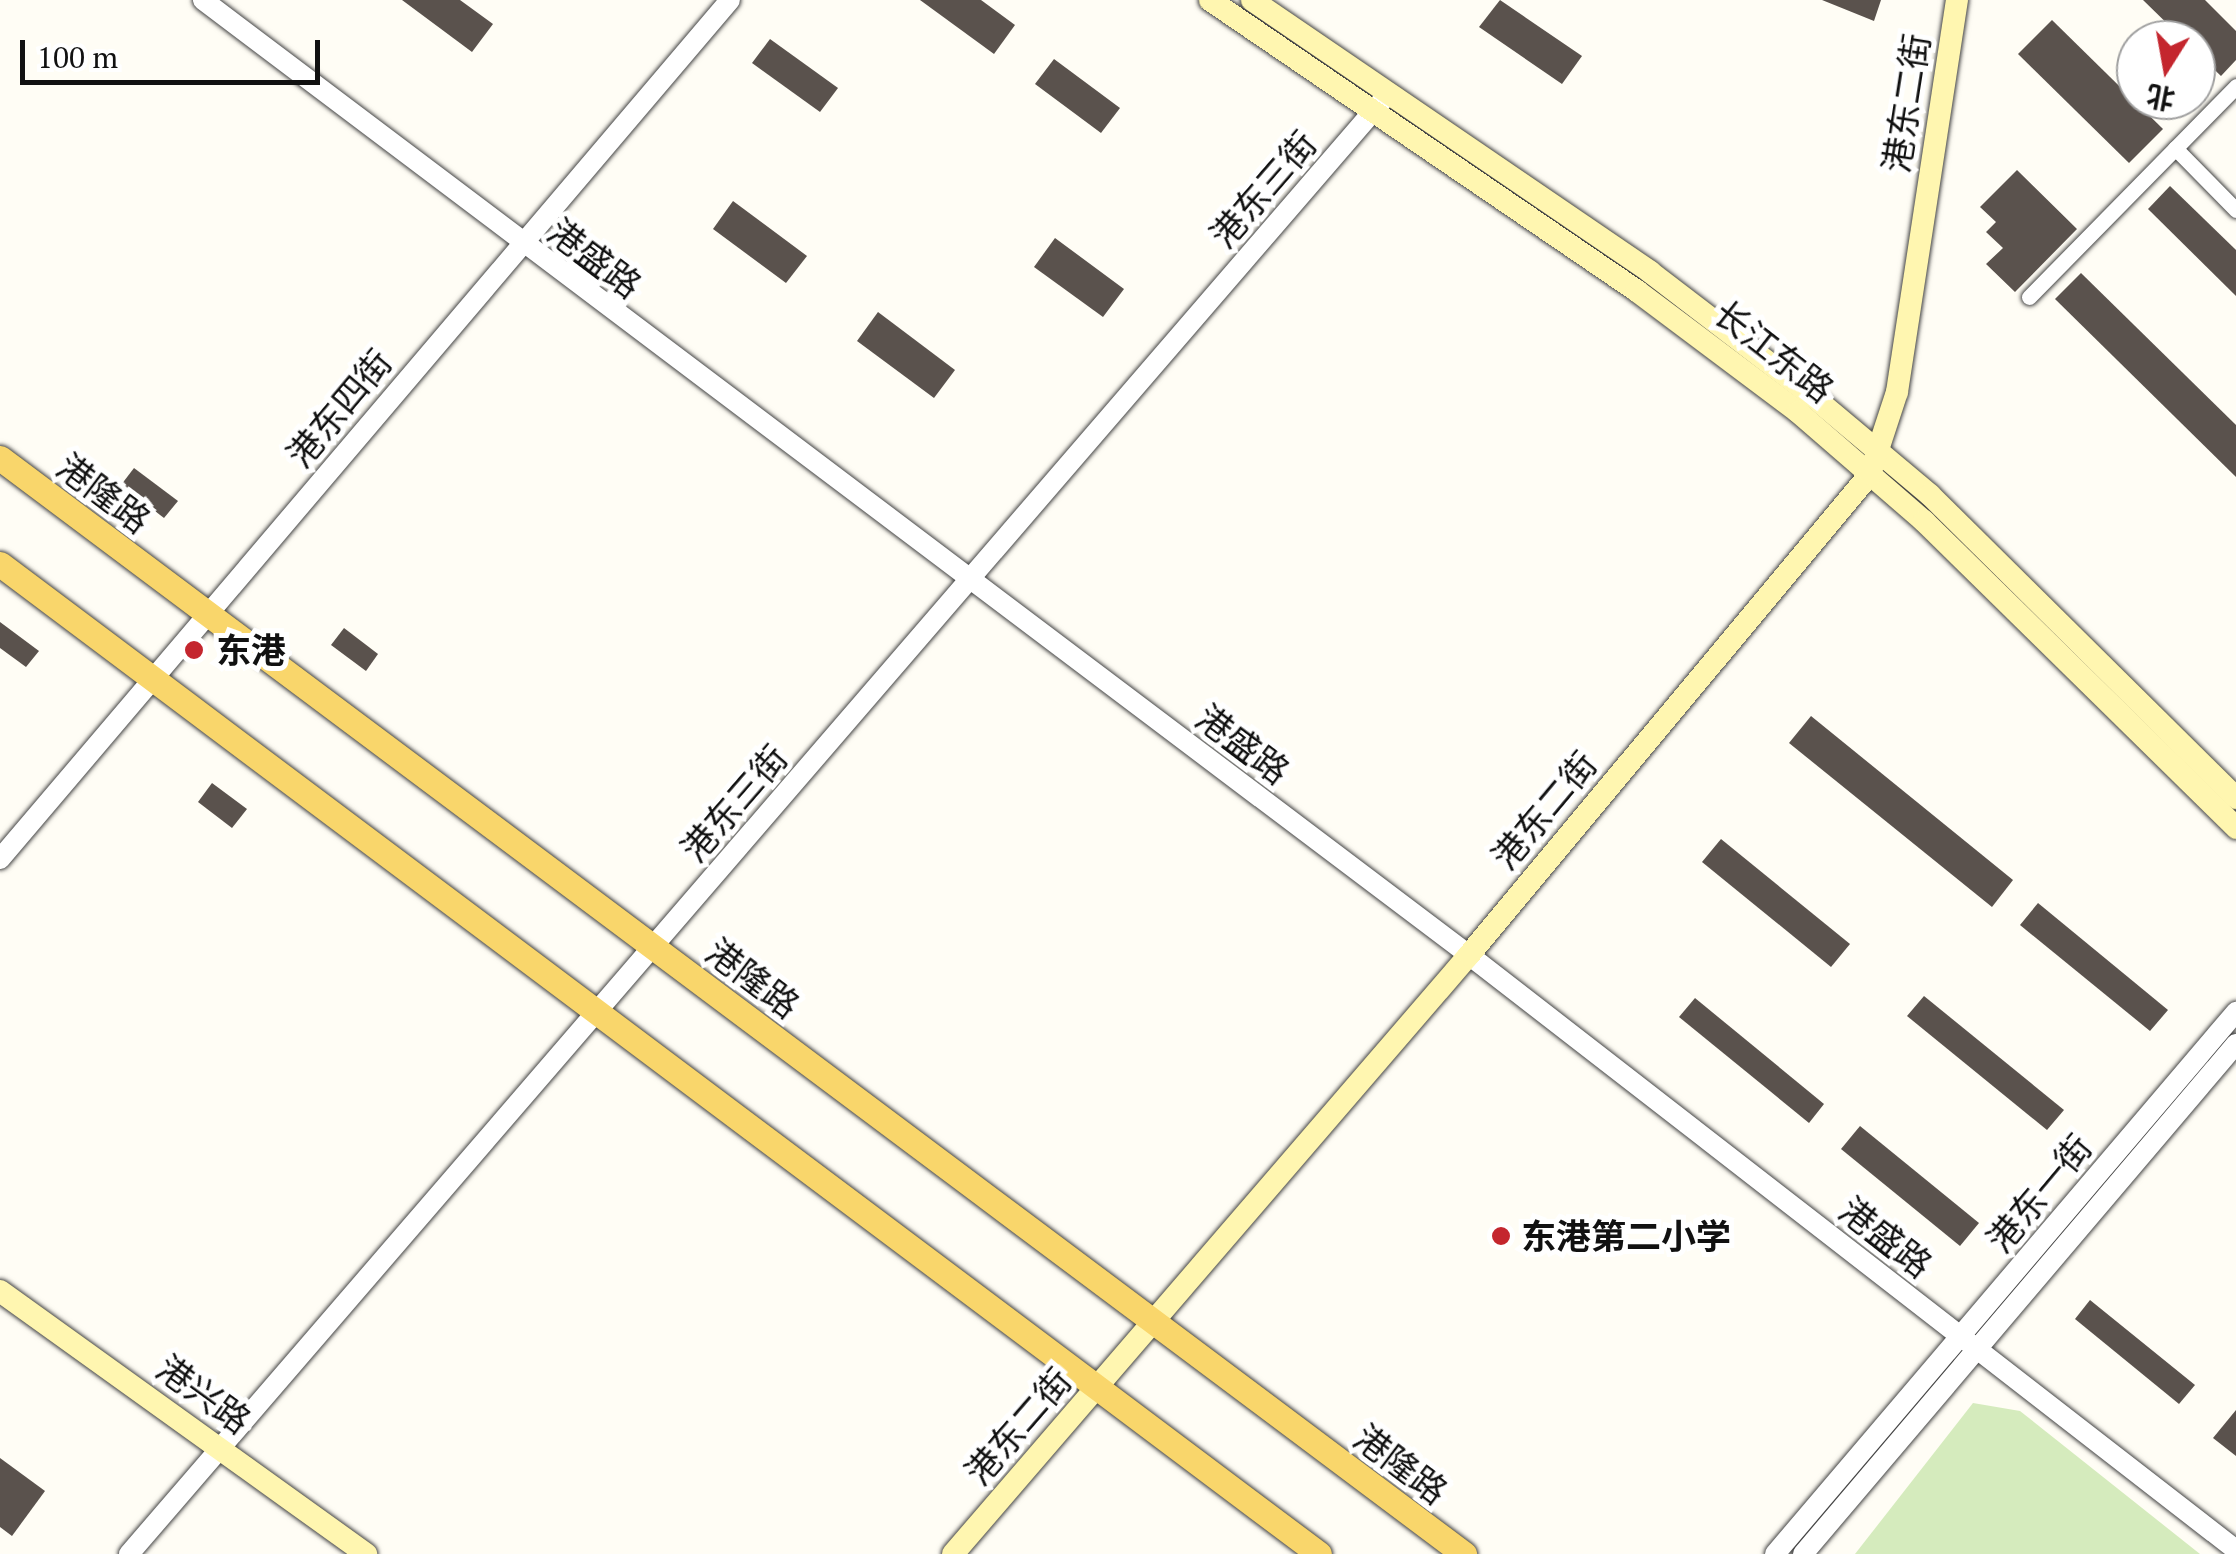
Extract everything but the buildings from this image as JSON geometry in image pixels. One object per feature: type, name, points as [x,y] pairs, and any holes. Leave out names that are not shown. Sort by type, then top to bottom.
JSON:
[{"type":"main road","name":"长江东路","points":[[1210,0],[1381,102],[1650,272],[1877,451],[2236,798]]},
{"type":"main road","name":"长江东路","points":[[1252,0],[1381,102],[1719,350],[1870,474],[2236,828]]},
{"type":"main road","name":"港东二街","points":[[953,1554],[1469,954],[1870,474],[1897,392],[1957,0]]},
{"type":"main road","name":"港隆路","points":[[0,458],[1464,1554]]},
{"type":"main road","points":[[0,564],[1320,1554]]},
{"type":"main road","name":"港兴路","points":[[0,1291],[366,1554]]},
{"type":"street","name":"港盛路","points":[[202,0],[1469,954],[2236,1550]]},
{"type":"street","name":"港东四街","points":[[0,859],[730,0]]},
{"type":"street","points":[[2029,297],[2236,86]]},
{"type":"street","name":"港东三街","points":[[130,1554],[1381,102]]},
{"type":"street","points":[[2175,148],[2236,210]]},
{"type":"street","name":"港东一街","points":[[1803,1554],[2236,1012]]},
{"type":"street","name":"港东一街","points":[[1775,1554],[2236,1044]]},
{"type":"green space","points":[[1973,1403],[2020,1411],[2200,1554],[1855,1554]]},
{"type":"place","name":"东港","points":[[194,650]]},
{"type":"place","name":"东港第二小学","points":[[1501,1236]]}]
